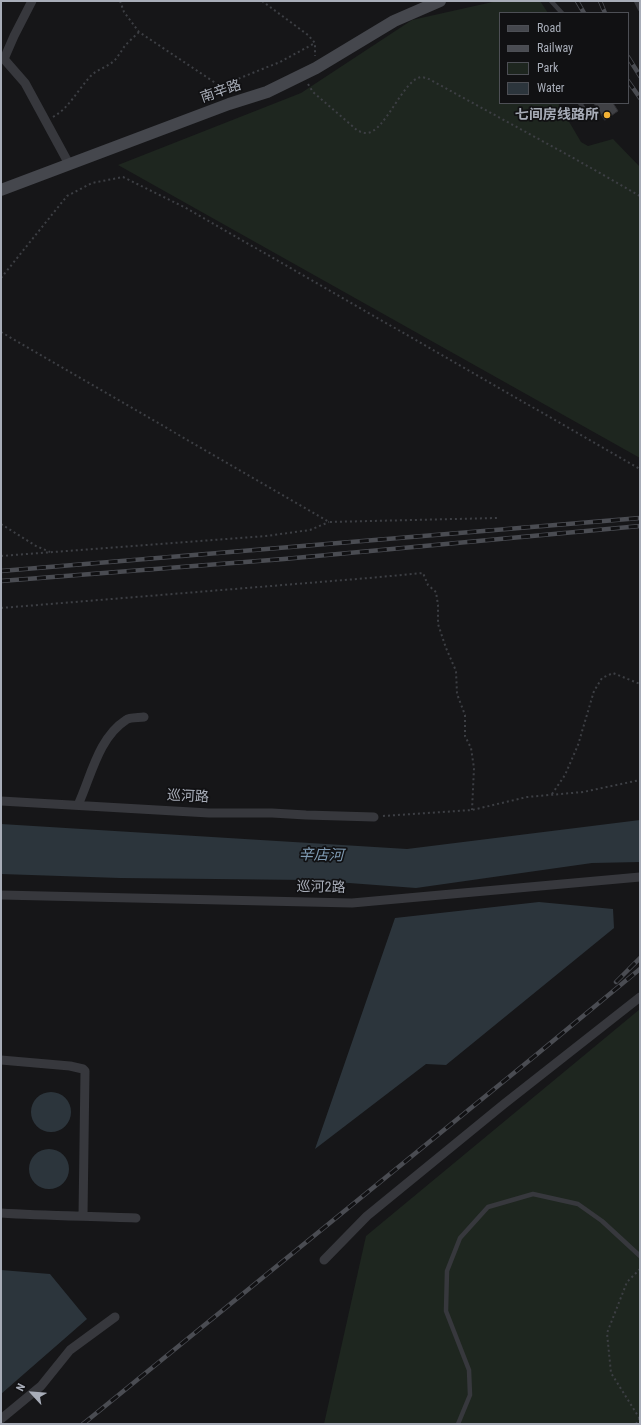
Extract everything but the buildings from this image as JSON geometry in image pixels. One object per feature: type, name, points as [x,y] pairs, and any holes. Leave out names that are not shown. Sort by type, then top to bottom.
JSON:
[{"type":"main road","name":"南辛路","points":[[1,190],[229,104],[267,92],[316,68],[394,21],[440,1]]},
{"type":"street","points":[[32,1],[4,59],[25,83],[69,164]]},
{"type":"street","points":[[78,805],[102,750],[112,734],[127,719],[144,717]]},
{"type":"street","name":"巡河路","points":[[1,801],[209,813],[272,813],[374,817]]},
{"type":"street","name":"巡河2路","points":[[1,895],[352,902],[640,877]]},
{"type":"street","points":[[324,1260],[367,1216],[504,1104],[640,997]]},
{"type":"street","points":[[1,1060],[70,1066],[83,1069],[85,1071],[83,1216]]},
{"type":"street","points":[[1,1213],[136,1218]]},
{"type":"street","points":[[1,1419],[41,1386],[70,1350],[115,1317]]},
{"type":"lane","points":[[551,1],[561,12]]},
{"type":"lane","points":[[636,1],[640,9]]},
{"type":"lane","points":[[581,104],[589,117]]},
{"type":"lane","points":[[458,1424],[470,1395],[469,1370],[446,1311],[447,1271],[460,1238],[488,1207],[533,1194],[578,1204],[602,1221],[640,1256]]},
{"type":"path","points":[[120,1],[124,12],[139,32],[220,86],[229,104]]},
{"type":"path","points":[[262,1],[308,35],[315,43],[316,68]]},
{"type":"path","points":[[46,121],[61,112],[73,100],[89,77],[97,70],[107,66],[115,60],[124,47],[139,32]]},
{"type":"path","points":[[220,86],[280,62],[315,43]]},
{"type":"path","points":[[303,75],[313,92],[358,131],[367,133],[372,132],[382,122],[409,85],[421,77],[427,78],[640,196]]},
{"type":"path","points":[[1,278],[67,196],[92,183],[124,177],[186,208],[640,469]]},
{"type":"path","points":[[1,332],[329,522]]},
{"type":"path","points":[[1,556],[266,536],[310,530],[329,522],[498,518]]},
{"type":"path","points":[[1,524],[36,546],[51,552]]},
{"type":"path","points":[[1,608],[369,578],[423,572],[428,585],[436,592],[438,624],[456,671],[457,694],[465,715],[465,736],[471,748],[474,768],[472,810]]},
{"type":"path","points":[[552,794],[565,775],[578,745],[594,691],[602,678],[613,674],[640,684]]},
{"type":"path","points":[[374,817],[472,810],[527,797],[582,792],[640,780]]},
{"type":"path","points":[[636,1424],[640,1419],[611,1373],[607,1333],[627,1282],[640,1269]]},
{"type":"green space","points":[[497,1],[540,1],[547,12],[499,12],[499,104],[559,104],[581,142],[588,146],[613,139],[640,167],[640,458],[118,165],[301,93],[412,20]]},
{"type":"green space","points":[[640,1009],[640,1424],[324,1424],[366,1236]]},
{"type":"water","name":"辛店河","points":[[640,820],[640,862],[592,863],[416,888],[309,880],[120,878],[1,874],[1,824],[407,849]]},
{"type":"water","points":[[539,902],[613,909],[614,928],[446,1065],[426,1064],[315,1149],[395,918]]},
{"type":"water","points":[[55,1092],[62,1095],[68,1101],[71,1112],[70,1120],[62,1129],[55,1132],[47,1132],[40,1129],[32,1120],[31,1108],[34,1101],[43,1093]]},
{"type":"water","points":[[53,1149],[60,1152],[66,1158],[69,1169],[68,1177],[60,1186],[53,1189],[45,1189],[38,1186],[30,1177],[29,1165],[32,1158],[41,1150]]},
{"type":"water","points":[[1,1270],[50,1274],[87,1319],[1,1394]]},
{"type":"railway","points":[[577,1],[583,12]]},
{"type":"railway","points":[[600,1],[605,12]]},
{"type":"railway","points":[[629,59],[640,76]]},
{"type":"railway","points":[[629,82],[640,98]]},
{"type":"railway","points":[[1,571],[640,518]]},
{"type":"railway","points":[[1,581],[284,559],[640,526]]},
{"type":"railway","points":[[616,982],[640,958]]},
{"type":"railway","points":[[83,1424],[640,969]]},
{"type":"place","name":"七间房线路所","points":[[607,115]]}]
